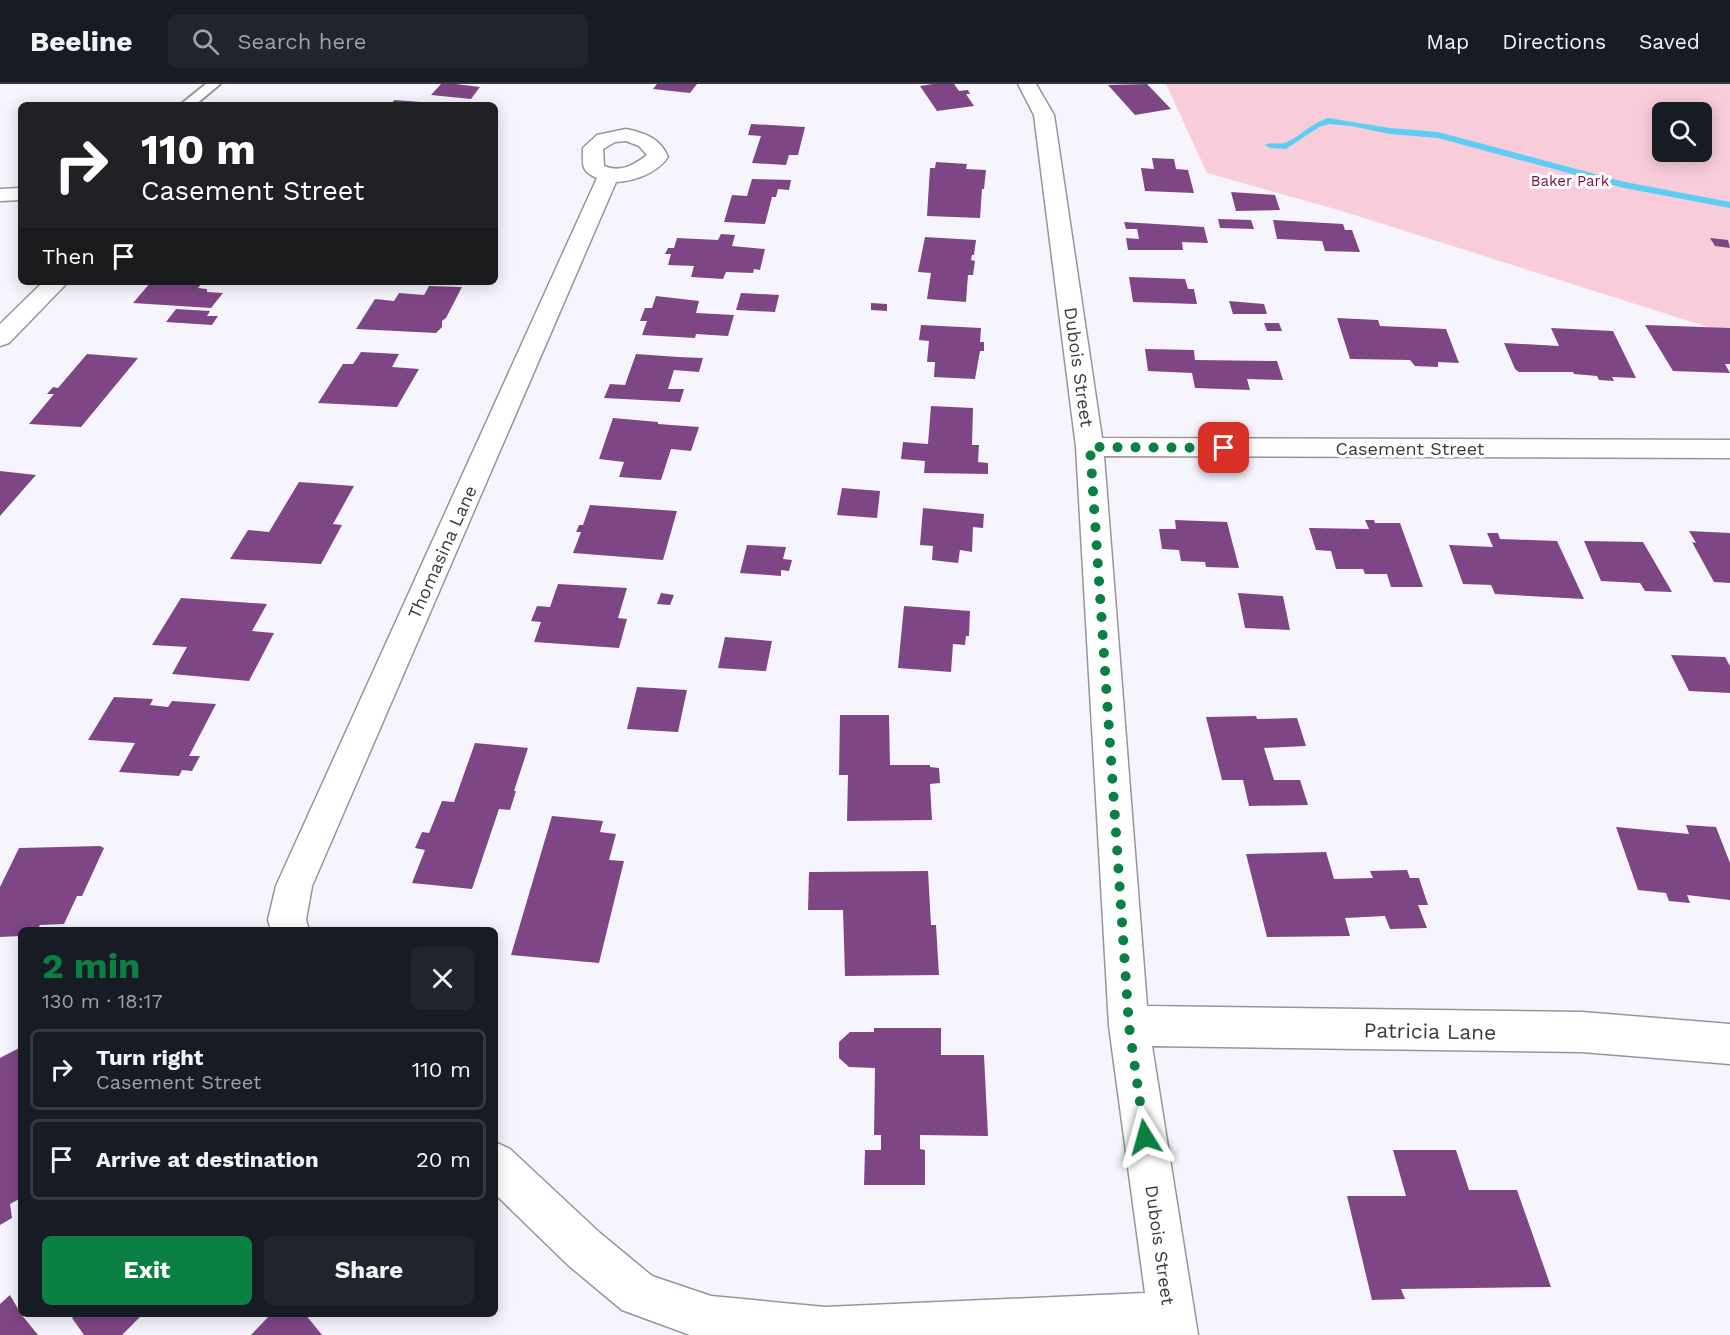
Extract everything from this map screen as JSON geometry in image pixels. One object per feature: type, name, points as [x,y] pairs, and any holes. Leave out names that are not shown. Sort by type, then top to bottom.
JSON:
[{"type":"street","name":"Dubois Street","points":[[1027,84],[1044,115],[1090,447],[1129,1026],[1172,1325]]},
{"type":"street","name":"Thomasina Lane","points":[[289,927],[287,920],[294,886],[608,176]]},
{"type":"street","points":[[0,195],[18,194]]},
{"type":"street","points":[[0,338],[53,285]]},
{"type":"street","name":"Casement Street","points":[[1090,447],[1730,449]]},
{"type":"street","name":"Patricia Lane","points":[[1129,1026],[1581,1032],[1730,1044]]},
{"type":"street","points":[[498,1167],[584,1249],[638,1294],[711,1319],[825,1330],[1172,1325]]},
{"type":"lane","points":[[192,102],[214,84]]},
{"type":"green space","name":"Baker Park","points":[[1166,84],[1730,84],[1730,334],[1342,211],[1207,173]]},
{"type":"building","points":[[441,84],[480,87],[471,99],[431,95]]},
{"type":"building","points":[[657,84],[697,84],[690,93],[653,89]]},
{"type":"building","points":[[954,84],[959,91],[968,90],[970,94],[966,94],[974,106],[937,111],[920,86]]},
{"type":"building","points":[[1147,84],[1171,109],[1135,115],[1108,85]]},
{"type":"building","points":[[394,100],[421,102],[393,102]]},
{"type":"building","points":[[751,124],[805,127],[798,155],[789,155],[786,165],[752,163],[761,136],[748,135]]},
{"type":"building","points":[[1152,158],[1174,159],[1176,169],[1188,170],[1194,193],[1145,191],[1141,168],[1154,169]]},
{"type":"building","points":[[936,162],[967,164],[966,169],[986,170],[980,218],[927,216],[930,168],[935,168]]},
{"type":"building","points":[[752,179],[791,180],[789,190],[778,189],[776,197],[772,197],[765,224],[724,222],[732,195],[747,196]]},
{"type":"building","points":[[1231,192],[1275,195],[1280,210],[1236,211]]},
{"type":"building","points":[[1218,219],[1251,220],[1254,229],[1220,228]]},
{"type":"building","points":[[1273,220],[1343,224],[1345,230],[1352,230],[1360,252],[1325,251],[1322,241],[1277,239]]},
{"type":"building","points":[[1124,222],[1204,227],[1208,243],[1182,242],[1183,250],[1128,250],[1126,238],[1139,239],[1137,229],[1126,229]]},
{"type":"building","points":[[721,234],[735,235],[732,246],[765,249],[760,270],[754,269],[753,273],[726,272],[723,279],[691,277],[694,266],[668,265],[671,254],[665,254],[668,248],[674,248],[677,238],[718,240]]},
{"type":"building","points":[[925,237],[976,240],[971,260],[975,261],[973,275],[968,275],[966,302],[927,299],[931,273],[918,272]]},
{"type":"building","points":[[1710,238],[1728,240],[1730,248],[1715,246]]},
{"type":"building","points":[[1129,277],[1185,279],[1188,289],[1194,289],[1197,304],[1133,302]]},
{"type":"building","points":[[148,285],[200,285],[198,288],[207,289],[207,292],[223,293],[211,308],[133,303]]},
{"type":"building","points":[[429,286],[462,287],[446,318],[442,321],[442,327],[436,333],[356,329],[375,299],[394,301],[399,293],[424,295]]},
{"type":"building","points":[[741,293],[779,295],[775,312],[736,310]]},
{"type":"building","points":[[656,296],[699,301],[696,313],[734,315],[728,336],[696,334],[695,338],[642,335],[647,321],[640,321],[645,308],[652,308]]},
{"type":"building","points":[[1229,301],[1264,304],[1267,314],[1233,314]]},
{"type":"building","points":[[871,303],[887,304],[887,311],[871,310]]},
{"type":"building","points":[[176,309],[210,311],[207,316],[218,316],[212,325],[166,322]]},
{"type":"building","points":[[1337,318],[1378,320],[1380,326],[1446,329],[1459,363],[1438,362],[1438,367],[1415,366],[1410,360],[1350,359]]},
{"type":"building","points":[[1264,323],[1279,323],[1282,331],[1267,331]]},
{"type":"building","points":[[921,325],[981,328],[980,342],[984,342],[984,351],[980,351],[975,379],[934,377],[935,362],[927,362],[929,341],[919,340]]},
{"type":"building","points":[[1645,325],[1730,328],[1730,364],[1725,364],[1730,373],[1673,371]]},
{"type":"building","points":[[1551,328],[1613,331],[1636,378],[1612,377],[1614,381],[1599,380],[1597,376],[1574,374],[1573,372],[1519,372],[1515,369],[1504,343],[1559,346]]},
{"type":"building","points":[[1145,349],[1194,350],[1195,360],[1277,361],[1283,380],[1247,379],[1250,390],[1195,388],[1192,373],[1148,371]]},
{"type":"building","points":[[361,352],[399,354],[392,367],[419,369],[397,407],[318,403],[343,364],[353,364]]},
{"type":"building","points":[[87,354],[138,358],[81,427],[29,424],[54,394],[47,394],[53,387],[58,388]]},
{"type":"building","points":[[636,354],[703,358],[699,372],[674,370],[668,389],[684,389],[680,402],[604,398],[610,384],[625,385]]},
{"type":"building","points":[[931,406],[973,408],[972,445],[979,445],[978,462],[988,463],[988,474],[924,473],[925,461],[901,459],[903,442],[928,444]]},
{"type":"building","points":[[613,418],[699,427],[691,451],[671,449],[661,480],[619,477],[624,462],[599,459]]},
{"type":"building","points":[[0,471],[36,475],[0,516]]},
{"type":"building","points":[[299,482],[354,486],[333,524],[342,525],[321,564],[230,559],[248,530],[269,532]]},
{"type":"building","points":[[842,488],[880,491],[877,518],[837,515]]},
{"type":"building","points":[[590,505],[677,511],[663,560],[573,553],[581,532],[576,532],[579,525],[583,525]]},
{"type":"building","points":[[923,508],[984,514],[983,528],[973,527],[972,552],[960,550],[958,563],[932,560],[933,546],[920,545]]},
{"type":"building","points":[[1175,520],[1227,522],[1239,568],[1206,567],[1205,562],[1181,561],[1179,550],[1162,549],[1159,529],[1176,529]]},
{"type":"building","points":[[1365,520],[1374,520],[1375,523],[1400,523],[1423,587],[1391,587],[1387,574],[1365,574],[1363,569],[1336,569],[1331,551],[1316,550],[1309,528],[1369,529]]},
{"type":"building","points":[[1689,531],[1730,533],[1730,583],[1714,582],[1692,542],[1696,543]]},
{"type":"building","points":[[1487,533],[1498,533],[1500,539],[1557,541],[1584,599],[1495,594],[1491,585],[1463,584],[1449,545],[1493,547]]},
{"type":"building","points":[[1584,541],[1643,542],[1672,592],[1645,591],[1640,583],[1601,581]]},
{"type":"building","points":[[747,545],[786,547],[783,559],[792,560],[789,571],[781,570],[781,576],[740,573]]},
{"type":"building","points":[[558,584],[627,588],[618,618],[627,619],[619,648],[534,642],[541,622],[531,621],[537,606],[550,607]]},
{"type":"building","points":[[661,593],[674,595],[670,605],[657,604]]},
{"type":"building","points":[[1238,593],[1283,596],[1290,630],[1245,628]]},
{"type":"building","points":[[181,598],[267,604],[252,631],[274,633],[249,681],[172,674],[187,647],[152,645]]},
{"type":"building","points":[[904,606],[970,611],[969,636],[966,636],[965,645],[953,644],[951,672],[898,668]]},
{"type":"building","points":[[725,637],[772,641],[766,671],[718,668]]},
{"type":"building","points":[[1671,655],[1725,657],[1730,666],[1730,693],[1689,691]]},
{"type":"building","points":[[637,687],[687,690],[678,732],[627,729]]},
{"type":"building","points":[[114,697],[153,699],[150,705],[168,707],[172,701],[216,704],[189,756],[200,756],[192,771],[182,770],[179,776],[119,772],[135,743],[88,740]]},
{"type":"building","points":[[840,715],[889,715],[890,765],[930,765],[930,767],[939,768],[940,783],[930,784],[932,820],[847,821],[848,775],[839,775]]},
{"type":"building","points":[[1256,716],[1257,719],[1297,718],[1306,746],[1264,748],[1274,780],[1300,780],[1308,805],[1249,806],[1243,780],[1222,780],[1206,717]]},
{"type":"building","points":[[475,743],[528,748],[510,810],[499,809],[472,889],[412,883],[425,850],[415,848],[422,832],[429,833],[442,801],[454,802]]},
{"type":"building","points":[[552,816],[603,821],[600,832],[616,834],[609,860],[624,861],[599,963],[511,955]]},
{"type":"building","points":[[1686,825],[1716,827],[1730,863],[1730,900],[1687,895],[1690,903],[1669,901],[1666,893],[1638,890],[1616,827],[1689,834]]},
{"type":"building","points":[[100,846],[104,848],[82,896],[77,896],[64,924],[18,927],[18,936],[0,937],[0,887],[19,848]]},
{"type":"building","points":[[1326,852],[1334,879],[1373,878],[1370,871],[1407,870],[1410,878],[1419,878],[1428,905],[1418,905],[1427,928],[1390,929],[1385,916],[1345,918],[1350,936],[1267,937],[1246,854]]},
{"type":"building","points":[[928,871],[931,925],[936,925],[939,975],[845,976],[843,910],[808,910],[809,872]]},
{"type":"building","points":[[874,1028],[941,1028],[941,1055],[984,1055],[988,1136],[920,1135],[920,1149],[925,1150],[925,1185],[864,1185],[865,1150],[881,1150],[881,1135],[874,1135],[875,1068],[849,1067],[839,1058],[839,1042],[850,1032],[874,1032]]},
{"type":"building","points":[[18,1049],[18,1200],[10,1204],[12,1218],[0,1225],[0,1058]]},
{"type":"building","points":[[1393,1150],[1456,1150],[1469,1190],[1517,1190],[1551,1287],[1401,1289],[1405,1299],[1372,1300],[1347,1196],[1406,1196]]},
{"type":"building","points":[[10,1295],[18,1309],[18,1317],[23,1317],[38,1335],[0,1335],[0,1304]]},
{"type":"building","points":[[140,1317],[122,1335],[84,1335],[72,1318]]},
{"type":"building","points":[[268,1317],[307,1317],[322,1335],[251,1335]]},
{"type":"waterway","points":[[1270,145],[1286,146],[1316,125],[1328,121],[1351,123],[1390,131],[1438,135],[1624,185],[1730,205]]},
{"type":"route","points":[[1145,1137],[1129,1026],[1090,447],[1224,448]]}]
